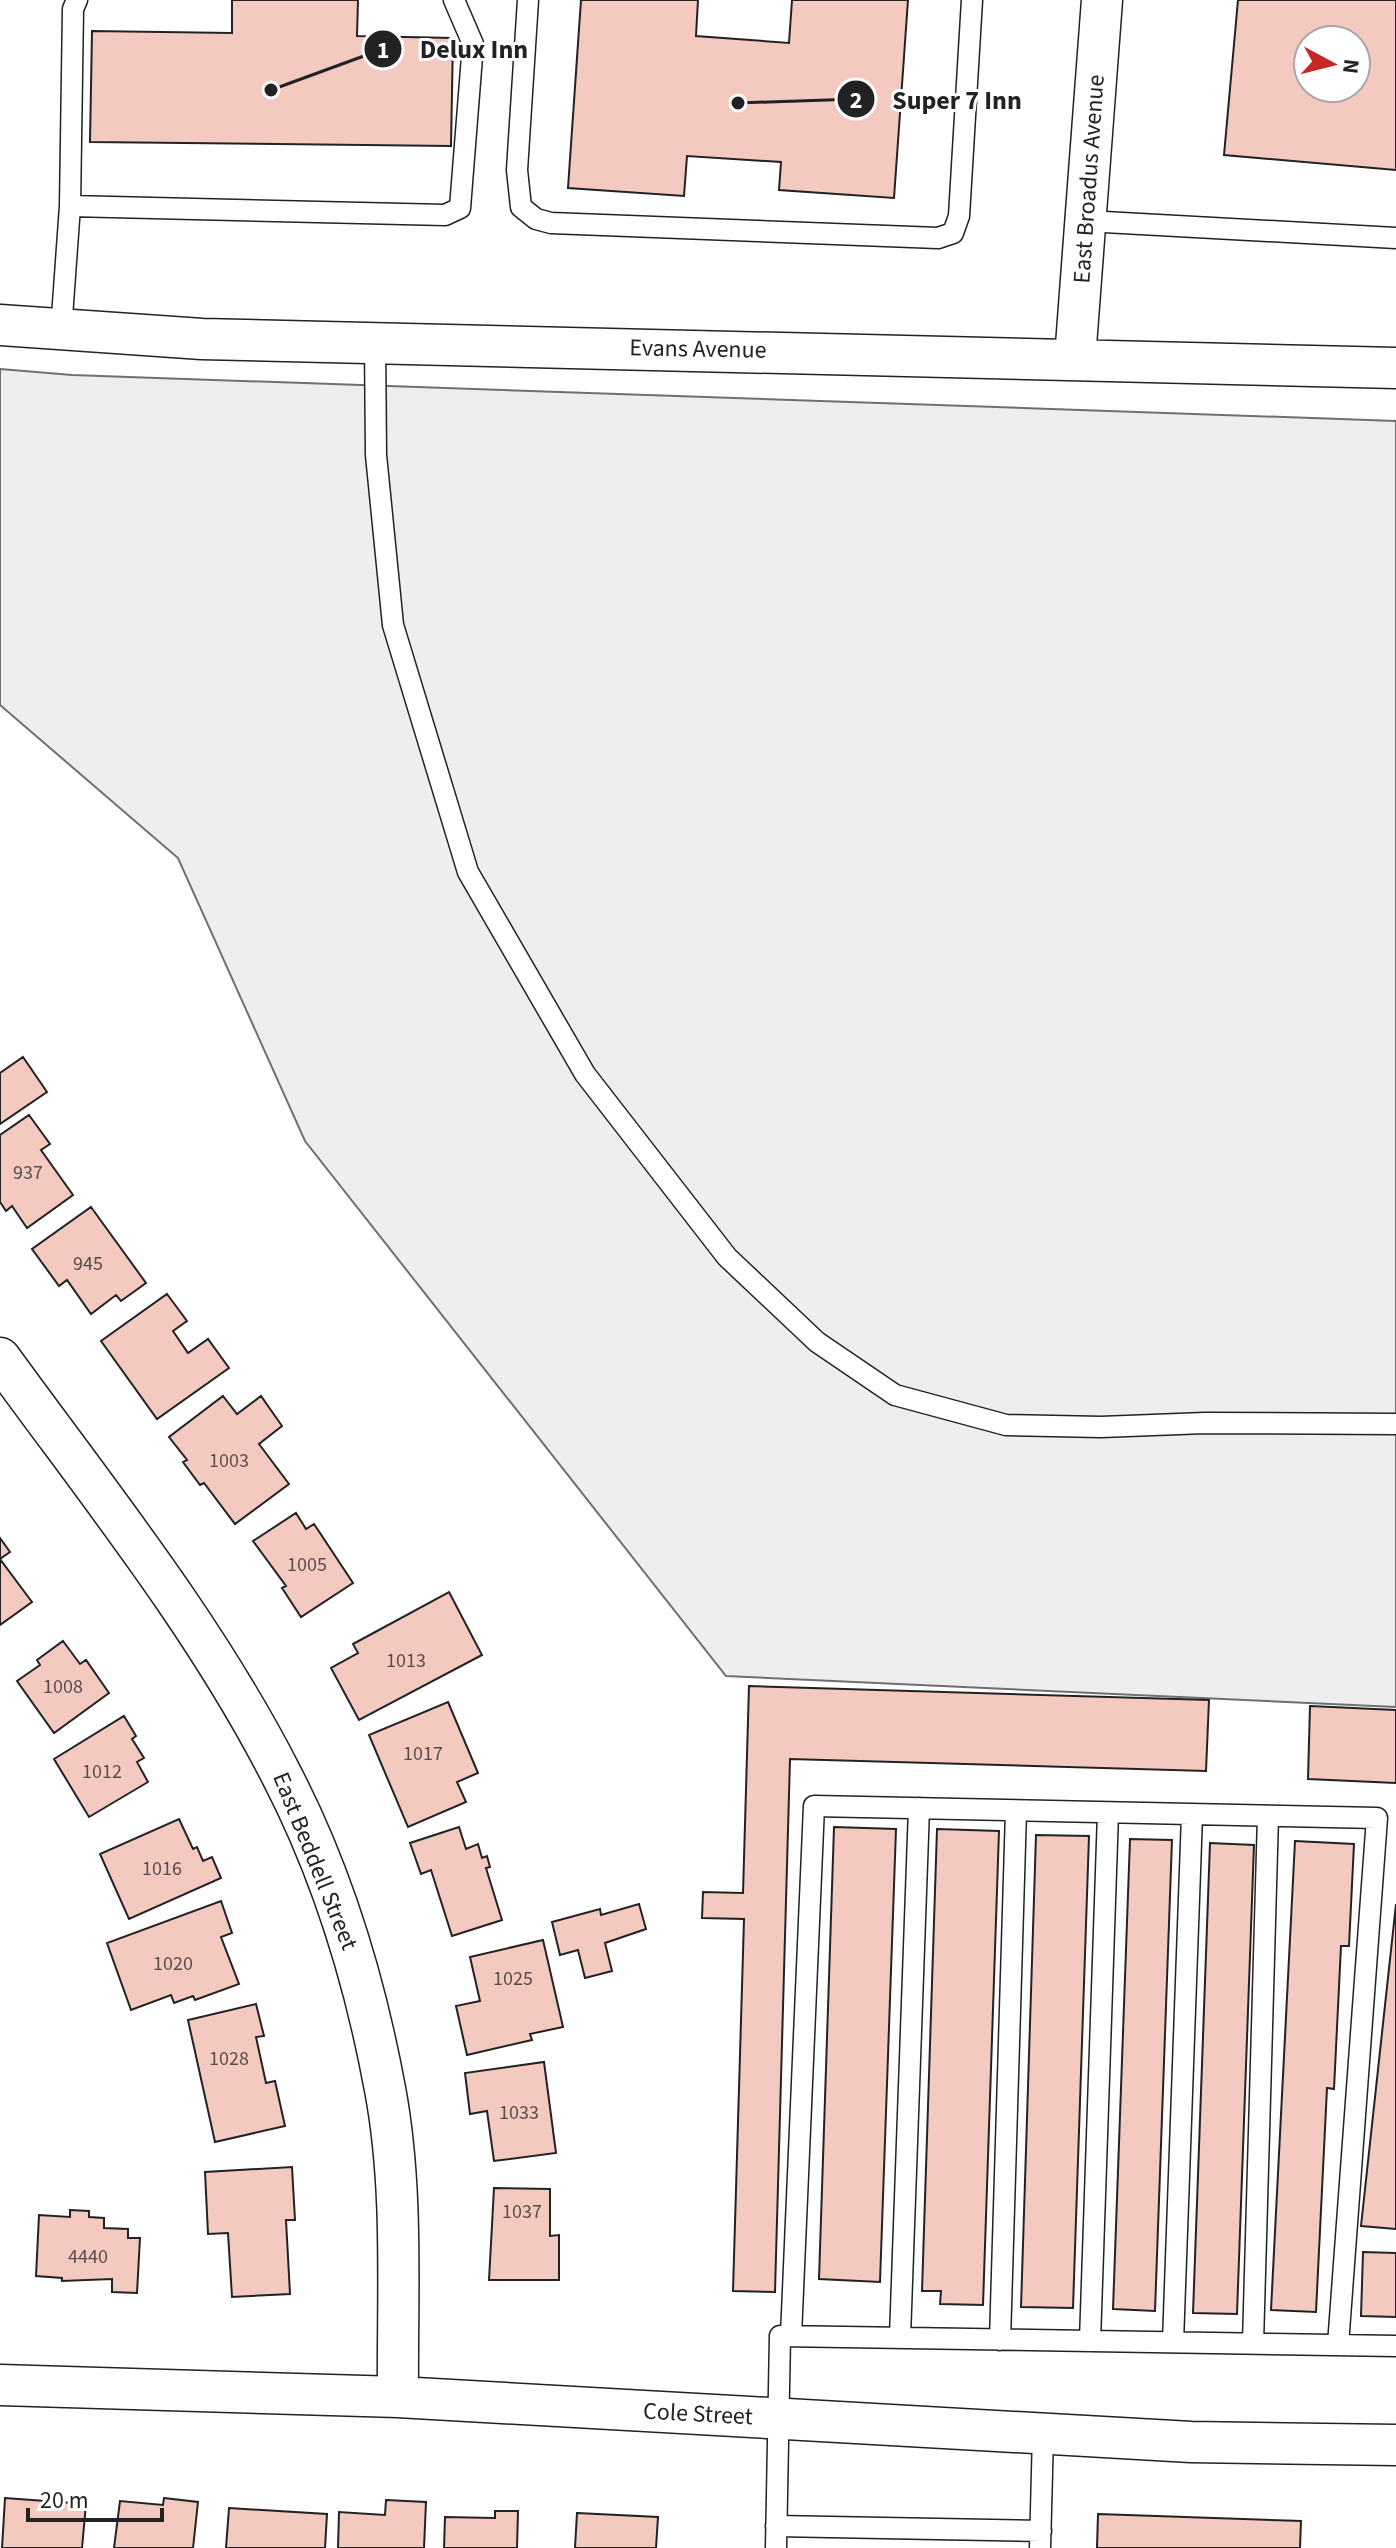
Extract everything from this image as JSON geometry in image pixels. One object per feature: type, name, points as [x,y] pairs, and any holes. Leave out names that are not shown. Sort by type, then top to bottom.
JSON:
[{"type":"street","name":"East Broadus Avenue","points":[[1075,359],[1102,0]]},
{"type":"street","name":"Evans Avenue","points":[[0,325],[202,339],[1396,368]]},
{"type":"street","name":"East Beddell Street","points":[[0,1358],[212,1653],[282,1774],[316,1852],[356,1964],[386,2091],[395,2194],[398,2397]]},
{"type":"street","name":"Cole Street","points":[[0,2385],[398,2397],[1191,2442],[1396,2445]]},
{"type":"lane","points":[[61,331],[70,206],[73,9],[77,0]]},
{"type":"lane","points":[[70,206],[445,215],[460,208],[473,44],[454,0]]},
{"type":"lane","points":[[528,0],[517,170],[521,207],[536,219],[551,223],[938,238],[953,233],[959,216],[972,0]]},
{"type":"lane","points":[[1086,221],[1396,238]]},
{"type":"lane","points":[[375,341],[376,455],[393,625],[468,872],[585,1074],[727,1257],[817,1342],[895,1395],[1006,1425],[1396,1424]]},
{"type":"lane","points":[[791,2336],[814,1806],[1377,1818],[1338,2345]]},
{"type":"lane","points":[[900,2337],[919,1808]]},
{"type":"lane","points":[[1000,2340],[1016,1811]]},
{"type":"lane","points":[[1090,2341],[1108,1813]]},
{"type":"lane","points":[[1173,2342],[1192,1815]]},
{"type":"lane","points":[[1253,2343],[1268,1816]]},
{"type":"lane","points":[[776,2548],[776,2419],[780,2336],[1396,2346]]},
{"type":"lane","points":[[776,2526],[1041,2539],[1043,2434]]},
{"type":"shaded area","points":[[0,369],[72,375],[1396,421],[1396,1707],[726,1676],[305,1141],[178,858],[0,705]]},
{"type":"building","points":[[232,0],[358,0],[357,36],[453,38],[451,146],[90,142],[92,31],[232,33]]},
{"type":"building","points":[[581,0],[698,0],[696,36],[789,43],[792,0],[908,0],[894,198],[779,190],[781,162],[687,156],[684,196],[568,188]]},
{"type":"building","points":[[1238,0],[1396,0],[1396,170],[1224,155]]},
{"type":"building","points":[[23,1057],[47,1092],[0,1124],[0,1073]]},
{"type":"building","points":[[29,1115],[50,1144],[41,1150],[73,1195],[27,1228],[12,1206],[6,1211],[0,1202],[0,1135]]},
{"type":"building","points":[[91,1207],[146,1283],[121,1301],[116,1295],[91,1314],[67,1280],[59,1286],[32,1249]]},
{"type":"building","points":[[167,1294],[187,1321],[173,1331],[188,1353],[208,1339],[229,1368],[157,1419],[101,1341]]},
{"type":"building","points":[[223,1396],[237,1414],[261,1396],[282,1426],[259,1444],[289,1484],[235,1524],[204,1483],[200,1485],[183,1462],[187,1460],[169,1437]]},
{"type":"building","points":[[296,1513],[306,1529],[314,1524],[353,1583],[301,1617],[282,1588],[286,1586],[253,1541]]},
{"type":"building","points":[[0,1538],[10,1552],[0,1559]]},
{"type":"building","points":[[0,1559],[32,1602],[0,1625]]},
{"type":"building","points":[[449,1592],[482,1655],[359,1720],[331,1668],[358,1653],[353,1644]]},
{"type":"building","points":[[63,1641],[80,1664],[86,1660],[109,1693],[54,1733],[17,1681],[40,1665],[37,1660]]},
{"type":"building","points":[[749,1686],[1209,1700],[1206,1771],[790,1759],[775,2292],[733,2291],[744,1919],[702,1918],[703,1892],[743,1893]]},
{"type":"building","points":[[448,1702],[478,1773],[457,1782],[466,1802],[408,1827],[369,1735]]},
{"type":"building","points":[[1310,1706],[1396,1710],[1396,1783],[1308,1779]]},
{"type":"building","points":[[124,1716],[136,1736],[132,1739],[144,1758],[137,1762],[148,1782],[89,1817],[54,1759]]},
{"type":"building","points":[[179,1819],[193,1849],[197,1847],[203,1861],[212,1857],[221,1878],[129,1919],[100,1854]]},
{"type":"building","points":[[459,1827],[466,1849],[478,1844],[482,1858],[487,1856],[490,1867],[486,1868],[502,1920],[452,1936],[431,1870],[421,1874],[410,1843]]},
{"type":"building","points":[[834,1827],[896,1829],[880,2282],[819,2279]]},
{"type":"building","points":[[937,1829],[999,1831],[983,2305],[940,2304],[941,2291],[922,2291]]},
{"type":"building","points":[[1036,1835],[1089,1836],[1073,2308],[1021,2307]]},
{"type":"building","points":[[1130,1839],[1172,1840],[1155,2311],[1113,2309]]},
{"type":"building","points":[[1295,1841],[1354,1844],[1349,1946],[1341,1946],[1334,2089],[1327,2088],[1316,2312],[1271,2310]]},
{"type":"building","points":[[1210,1843],[1254,1845],[1237,2314],[1193,2313]]},
{"type":"building","points":[[221,1901],[232,1933],[221,1937],[239,1984],[195,2000],[193,1996],[174,2003],[171,1995],[131,2010],[107,1943]]},
{"type":"building","points":[[639,1904],[646,1929],[605,1943],[612,1971],[585,1978],[578,1950],[560,1955],[552,1922],[600,1909],[601,1915]]},
{"type":"building","points":[[1396,1904],[1396,2229],[1361,2226]]},
{"type":"building","points":[[543,1940],[563,2027],[530,2034],[532,2040],[467,2055],[456,2006],[480,2001],[470,1957]]},
{"type":"building","points":[[256,2004],[264,2036],[256,2037],[266,2083],[275,2081],[285,2126],[215,2142],[188,2020]]},
{"type":"building","points":[[544,2062],[556,2153],[494,2161],[487,2111],[470,2114],[465,2073]]},
{"type":"building","points":[[292,2167],[295,2220],[286,2220],[290,2294],[232,2297],[228,2233],[208,2234],[205,2172]]},
{"type":"building","points":[[494,2188],[550,2189],[550,2236],[559,2235],[559,2280],[489,2280]]},
{"type":"building","points":[[70,2210],[89,2211],[89,2217],[104,2218],[104,2228],[128,2229],[128,2238],[140,2238],[137,2293],[112,2292],[112,2279],[62,2281],[62,2278],[36,2276],[39,2215],[70,2217]]},
{"type":"building","points":[[1363,2252],[1396,2253],[1396,2317],[1361,2316]]},
{"type":"building","points":[[5,2498],[86,2504],[82,2548],[2,2548]]},
{"type":"building","points":[[164,2498],[198,2502],[193,2548],[114,2548],[120,2501],[163,2505]]},
{"type":"building","points":[[386,2500],[426,2502],[424,2548],[338,2548],[339,2512],[385,2515]]},
{"type":"building","points":[[229,2508],[327,2514],[325,2548],[226,2548]]},
{"type":"building","points":[[495,2511],[518,2511],[517,2548],[444,2548],[445,2517],[495,2518]]},
{"type":"building","points":[[577,2513],[658,2517],[656,2548],[575,2548]]},
{"type":"building","points":[[1098,2514],[1301,2521],[1300,2548],[1097,2548]]},
{"type":"place","name":"Delux Inn","points":[[271,90]]},
{"type":"place","name":"Super 7 Inn","points":[[738,103]]}]
